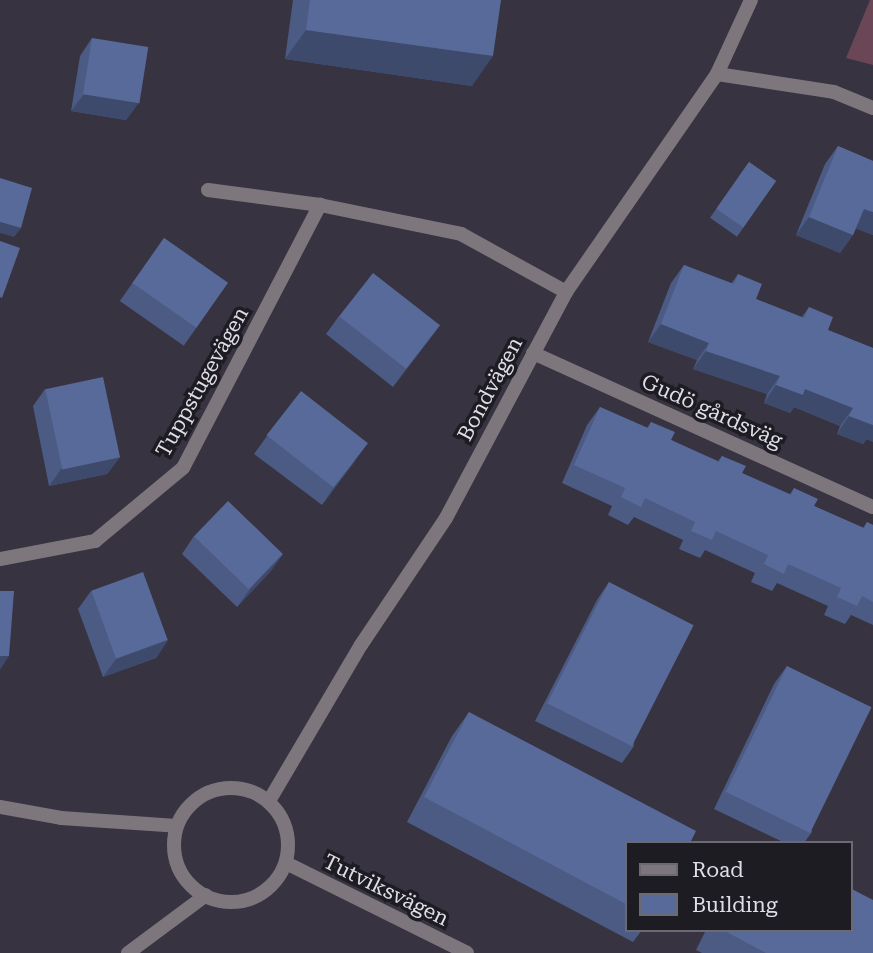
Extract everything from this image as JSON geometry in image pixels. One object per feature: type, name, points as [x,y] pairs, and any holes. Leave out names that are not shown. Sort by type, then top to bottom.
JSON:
[{"type":"street","name":"Bondvägen","points":[[269,801],[361,645],[446,518],[566,292],[717,74],[751,0]]},
{"type":"street","points":[[717,74],[834,92],[873,108]]},
{"type":"street","points":[[208,190],[320,205],[461,234],[566,292]]},
{"type":"street","name":"Tuppstugevägen","points":[[0,559],[96,541],[183,468],[320,205]]},
{"type":"street","name":"Gudö gårdsväg","points":[[533,353],[873,507]]},
{"type":"street","points":[[228,787],[250,790],[269,801],[283,819],[289,841],[286,863],[275,883],[257,896],[235,902],[206,895],[194,888],[180,870],[174,849],[177,826],[188,807],[206,793],[228,787]]},
{"type":"street","points":[[0,807],[61,818],[177,826]]},
{"type":"street","name":"Tutviksvägen","points":[[286,863],[467,953]]},
{"type":"street","points":[[128,953],[206,895]]},
{"type":"shaded area","points":[[870,0],[873,0],[873,65],[846,58]]},
{"type":"building","points":[[310,0],[501,0],[493,56],[306,30]]},
{"type":"building","points":[[92,38],[148,47],[139,103],[83,94]]},
{"type":"building","points":[[838,146],[873,161],[873,212],[864,209],[853,235],[809,217]]},
{"type":"building","points":[[749,162],[776,181],[743,228],[716,209]]},
{"type":"building","points":[[0,178],[32,188],[21,228],[0,222]]},
{"type":"building","points":[[164,238],[228,283],[196,328],[132,283]]},
{"type":"building","points":[[0,241],[20,248],[2,298],[0,297]]},
{"type":"building","points":[[684,265],[734,284],[738,274],[762,284],[756,299],[804,318],[809,307],[833,317],[828,330],[873,348],[873,425],[849,416],[853,408],[805,389],[803,395],[776,385],[780,376],[706,351],[709,343],[661,324]]},
{"type":"building","points":[[373,273],[440,325],[406,369],[339,316]]},
{"type":"building","points":[[103,377],[120,457],[62,469],[45,389]]},
{"type":"building","points":[[301,391],[368,443],[334,487],[267,435]]},
{"type":"building","points":[[600,407],[648,428],[651,422],[675,432],[671,440],[719,462],[722,456],[746,466],[742,473],[791,495],[794,488],[818,499],[814,506],[864,528],[867,522],[873,525],[873,602],[862,596],[857,606],[837,597],[841,588],[788,564],[784,574],[764,564],[768,555],[716,531],[712,540],[691,531],[695,522],[645,498],[641,507],[621,497],[625,488],[574,465]]},
{"type":"building","points":[[228,501],[283,554],[249,589],[194,536]]},
{"type":"building","points":[[143,572],[168,640],[116,658],[91,591]]},
{"type":"building","points":[[609,582],[694,625],[632,746],[547,703]]},
{"type":"building","points":[[0,591],[14,591],[9,656],[0,656]]},
{"type":"building","points":[[787,666],[871,707],[810,833],[726,792]]},
{"type":"building","points":[[469,712],[696,831],[691,841],[624,841],[624,903],[424,797]]},
{"type":"building","points":[[852,889],[873,900],[873,953],[766,953],[727,932],[852,932]]}]
